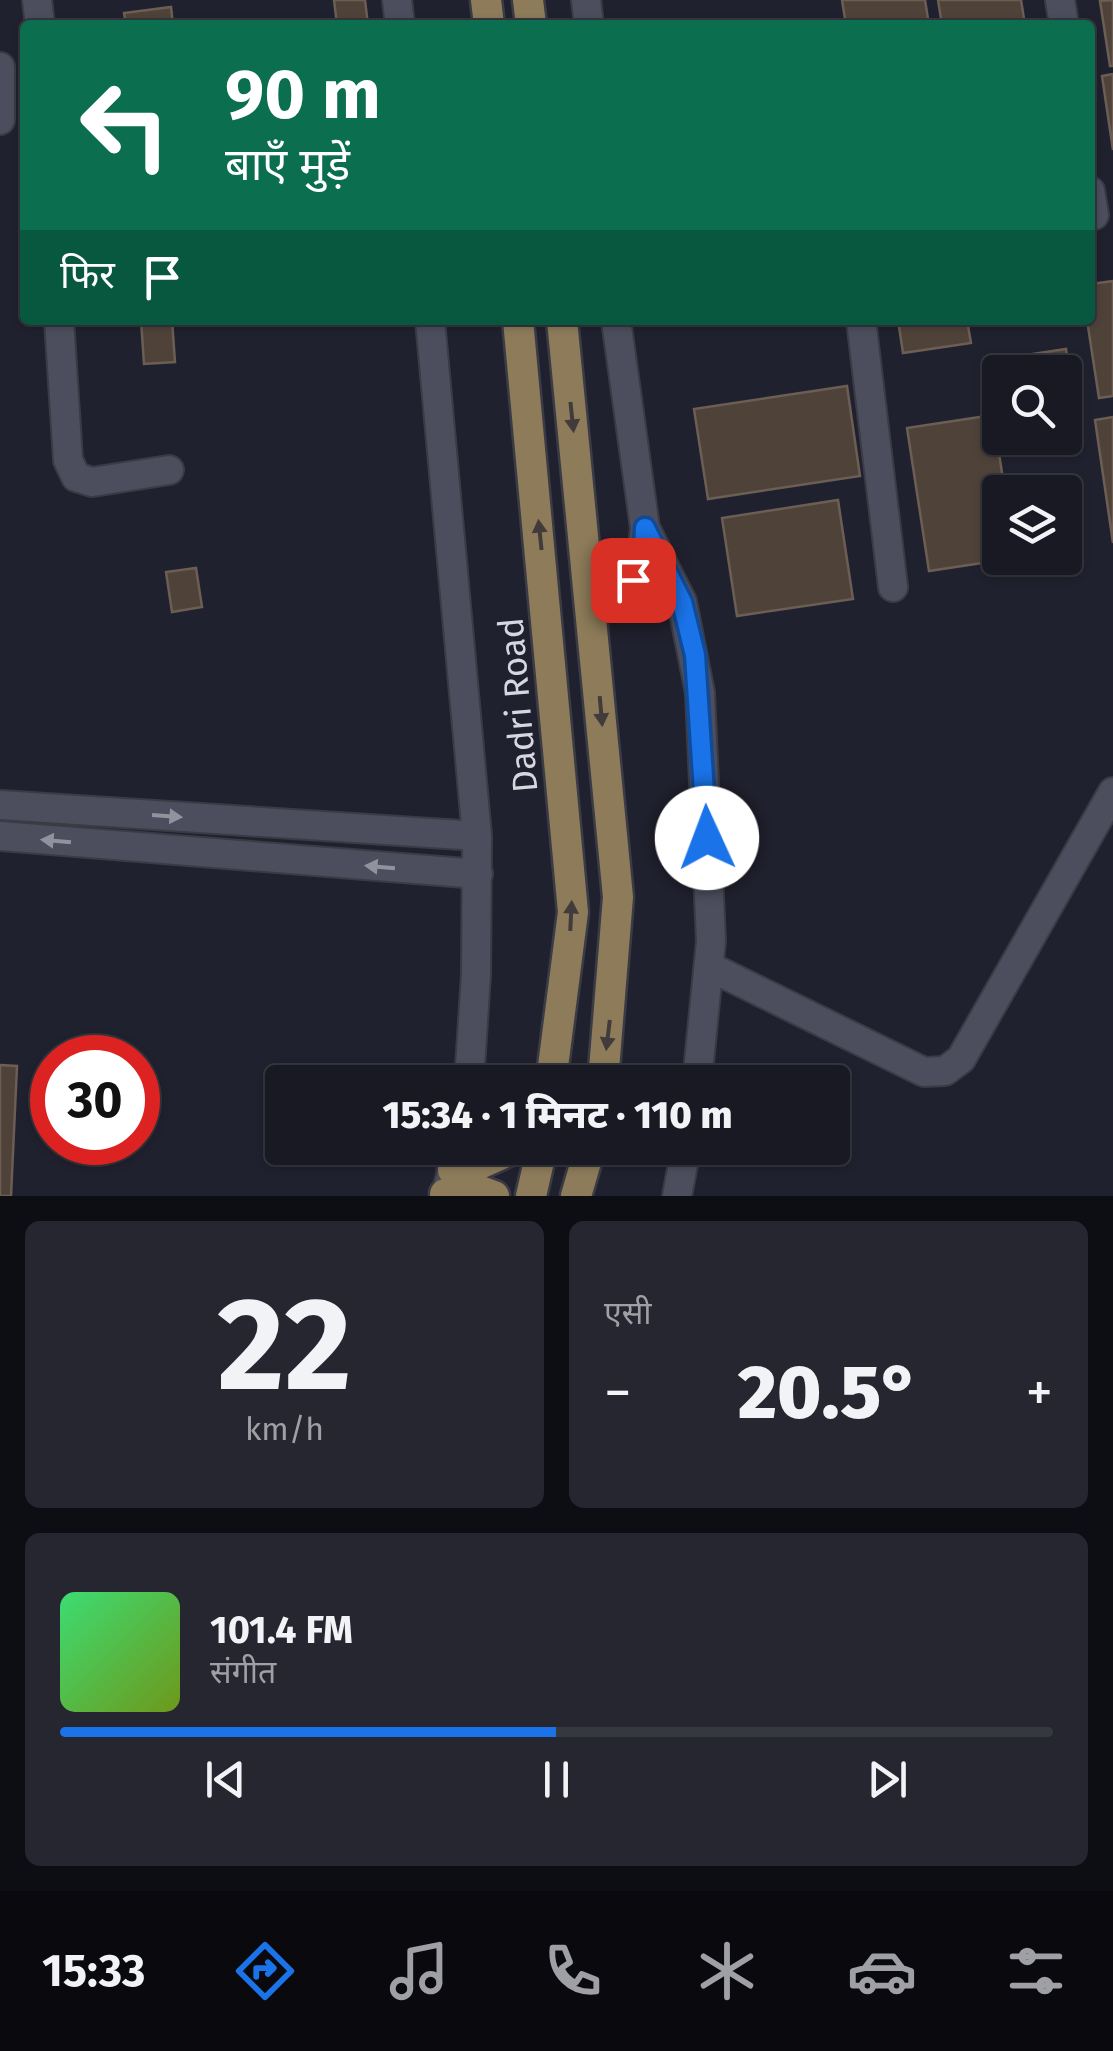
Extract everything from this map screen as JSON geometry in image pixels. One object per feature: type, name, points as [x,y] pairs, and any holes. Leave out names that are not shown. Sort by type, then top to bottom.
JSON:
[{"type":"main road","name":"Dadri Road","points":[[518,325],[573,912],[553,1065]]},
{"type":"main road","points":[[563,325],[618,896],[604,1065]]},
{"type":"main road","points":[[451,1177],[477,1165]]},
{"type":"main road","points":[[531,1196],[538,1165]]},
{"type":"main road","points":[[576,1196],[585,1165]]},
{"type":"main road","points":[[451,1177],[494,1196]]},
{"type":"street","points":[[0,66],[0,120]]},
{"type":"street","points":[[59,325],[68,460],[76,477],[92,482],[169,470]]},
{"type":"street","points":[[430,325],[477,836],[470,1065]]},
{"type":"street","points":[[593,614],[633,580],[644,551],[645,528],[617,325]]},
{"type":"street","points":[[862,325],[893,587]]},
{"type":"street","points":[[645,528],[682,602],[700,693],[710,967],[699,1065]]},
{"type":"street","points":[[710,967],[924,1072],[945,1071],[960,1059],[1113,792]]},
{"type":"street","points":[[0,822],[0,804],[477,836]]},
{"type":"street","points":[[0,836],[478,874]]},
{"type":"street","points":[[677,1196],[683,1165]]},
{"type":"building","points":[[334,0],[365,0],[367,20],[336,20]]},
{"type":"building","points":[[842,0],[925,0],[928,20],[845,20]]},
{"type":"building","points":[[938,0],[1021,0],[1024,20],[941,20]]},
{"type":"building","points":[[1113,0],[1113,66],[1110,66],[1100,1]]},
{"type":"building","points":[[171,7],[172,20],[125,20],[124,13]]},
{"type":"building","points":[[1113,74],[1113,150],[1102,76]]},
{"type":"building","points":[[1113,281],[1113,396],[1099,398],[1088,325],[1095,325],[1095,283]]},
{"type":"building","points":[[141,325],[172,325],[175,362],[144,364]]},
{"type":"building","points":[[899,325],[968,325],[971,343],[903,353]]},
{"type":"building","points":[[1066,349],[1067,355],[1026,355]]},
{"type":"building","points":[[847,386],[860,476],[708,499],[694,409]]},
{"type":"building","points":[[982,417],[982,455],[999,455],[1002,475],[982,475],[982,563],[929,571],[907,428]]},
{"type":"building","points":[[1113,417],[1113,543],[1095,420]]},
{"type":"building","points":[[838,500],[853,599],[737,616],[722,518]]},
{"type":"building","points":[[196,568],[202,607],[172,612],[166,572]]},
{"type":"building","points":[[0,1065],[17,1066],[11,1196],[0,1196]]},
{"type":"route","points":[[633,580],[644,551],[645,528],[682,602],[690,629],[700,693],[707,838]]}]
